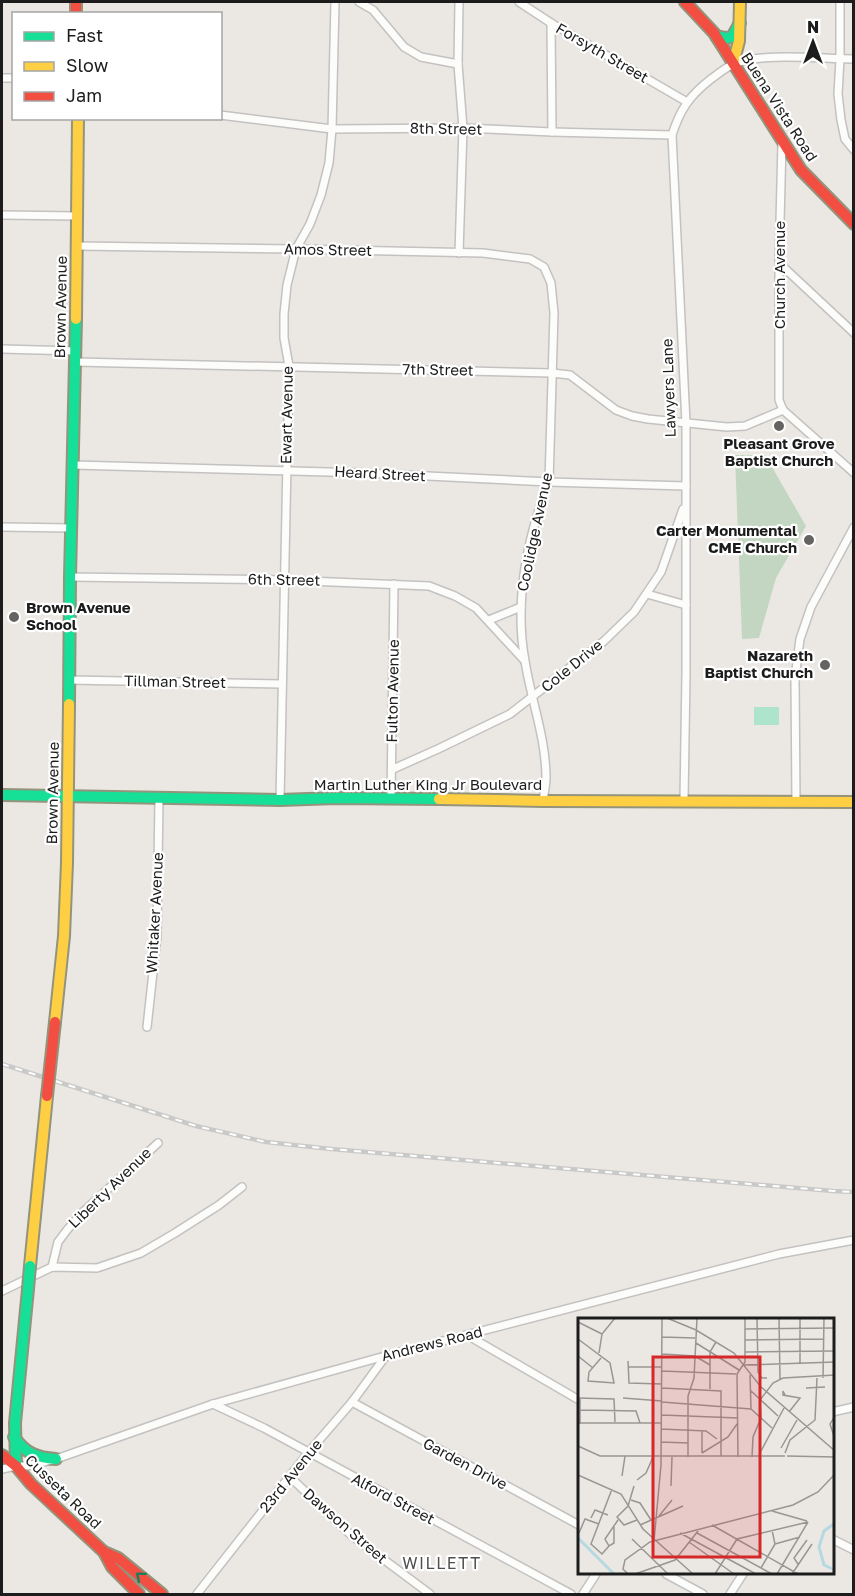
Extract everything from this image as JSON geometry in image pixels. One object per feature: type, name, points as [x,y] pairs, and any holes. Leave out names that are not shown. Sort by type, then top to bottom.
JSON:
[{"type":"street","name":"Ewart Avenue","points":[[280,800],[289,366],[284,338],[284,314],[287,285],[296,249],[310,224],[321,195],[329,163],[335,2]]},
{"type":"street","points":[[359,2],[373,10],[404,47],[421,57],[458,64]]},
{"type":"street","points":[[459,2],[458,64],[463,128],[459,253]]},
{"type":"street","name":"Forsyth Street","points":[[519,2],[687,102]]},
{"type":"street","name":"Buena Vista Road","points":[[685,2],[716,36],[801,170],[854,224]]},
{"type":"street","points":[[733,64],[740,40],[740,2]]},
{"type":"street","points":[[840,2],[838,94],[846,139],[854,150]]},
{"type":"street","points":[[551,23],[552,132]]},
{"type":"street","points":[[716,36],[729,39],[734,36],[740,23]]},
{"type":"street","points":[[733,64],[769,58],[854,59]]},
{"type":"street","name":"Lawyers Lane","points":[[684,801],[686,423],[672,135],[678,117],[699,88],[733,64]]},
{"type":"street","name":"8th Street","points":[[222,115],[332,129],[463,128],[672,135]]},
{"type":"street","name":"Brown Avenue","points":[[16,1466],[14,1437],[64,936],[76,356],[78,120]]},
{"type":"street","name":"Church Avenue","points":[[782,140],[779,400],[783,410]]},
{"type":"street","points":[[2,215],[77,216]]},
{"type":"street","name":"Amos Street","points":[[77,246],[296,249],[510,256],[530,259],[544,267],[551,284],[552,297]]},
{"type":"street","points":[[779,263],[854,333]]},
{"type":"street","name":"Coolidge Avenue","points":[[543,801],[546,780],[544,748],[524,660],[521,607],[531,540],[539,508],[549,482],[554,313],[552,297]]},
{"type":"street","name":"7th Street","points":[[2,349],[76,356],[289,366],[552,373],[570,375],[616,410],[632,416],[728,427],[745,426],[783,410]]},
{"type":"street","points":[[783,410],[854,474]]},
{"type":"street","points":[[842,463],[854,461]]},
{"type":"street","name":"Heard Street","points":[[74,465],[286,470],[686,486]]},
{"type":"street","name":"Cole Drive","points":[[393,769],[510,714],[604,641],[634,612],[661,572],[685,499]]},
{"type":"street","points":[[2,527],[72,528]]},
{"type":"street","points":[[796,801],[795,678],[800,639],[811,607],[854,527]]},
{"type":"street","name":"6th Street","points":[[70,577],[284,580],[429,586],[476,608],[524,660]]},
{"type":"street","name":"Fulton Avenue","points":[[391,798],[394,584]]},
{"type":"street","points":[[646,594],[686,605]]},
{"type":"street","points":[[489,620],[521,607]]},
{"type":"street","name":"Tillman Street","points":[[69,680],[282,684]]},
{"type":"street","name":"Martin Luther King Jr Boulevard","points":[[2,795],[68,798],[280,800],[391,798],[854,802]]},
{"type":"street","name":"Whitaker Avenue","points":[[147,1028],[157,936],[159,798]]},
{"type":"street","name":"Liberty Avenue","points":[[52,1267],[58,1242],[67,1230],[82,1213],[158,1143]]},
{"type":"street","points":[[2,1291],[52,1267],[97,1268],[141,1253],[219,1205],[242,1187]]},
{"type":"street","name":"Andrews Road","points":[[2,1468],[27,1466],[56,1459],[213,1404],[385,1356],[779,1254],[854,1240]]},
{"type":"street","points":[[467,1335],[578,1399]]},
{"type":"street","name":"23rd Avenue","points":[[197,1594],[308,1453],[352,1402],[385,1356]]},
{"type":"street","name":"Garden Drive","points":[[352,1402],[578,1524]]},
{"type":"street","name":"Alford Street","points":[[213,1404],[264,1428],[571,1594]]},
{"type":"street","points":[[834,1412],[854,1407]]},
{"type":"street","points":[[14,1437],[25,1452],[38,1457],[56,1459]]},
{"type":"street","name":"Cusseta Road","points":[[2,1455],[104,1552],[112,1567],[139,1594]]},
{"type":"street","name":"Dawson Street","points":[[290,1477],[351,1535],[430,1594]]},
{"type":"street","points":[[834,1540],[854,1550]]},
{"type":"street","name":"Cusseta Road","points":[[104,1552],[118,1558],[162,1594]]},
{"type":"street","points":[[583,1594],[595,1575]]},
{"type":"street","points":[[668,1575],[703,1594]]},
{"type":"street","points":[[730,1594],[742,1575]]},
{"type":"green space","points":[[735,455],[765,455],[806,526],[776,578],[759,638],[742,639]]},
{"type":"green space","points":[[754,707],[779,707],[779,725],[754,725]]},
{"type":"railway","points":[[2,1064],[196,1126],[266,1142],[854,1192]]},
{"type":"traffic: fast","points":[[716,36],[732,37],[740,23]]},
{"type":"traffic: fast","points":[[69,704],[76,319]]},
{"type":"traffic: fast","points":[[2,795],[280,800],[439,799]]},
{"type":"traffic: fast","points":[[28,1289],[30,1266]]},
{"type":"traffic: fast","points":[[16,1466],[15,1423],[28,1289]]},
{"type":"traffic: fast","points":[[14,1437],[32,1454],[56,1459]]},
{"type":"traffic: slow","points":[[733,64],[739,41],[740,2]]},
{"type":"traffic: slow","points":[[76,319],[78,120]]},
{"type":"traffic: slow","points":[[55,1022],[64,936],[69,704]]},
{"type":"traffic: slow","points":[[439,799],[854,802]]},
{"type":"traffic: slow","points":[[30,1266],[47,1096]]},
{"type":"traffic: jam","points":[[76,2],[76,12]]},
{"type":"traffic: jam","points":[[685,2],[714,33],[801,170],[854,224]]},
{"type":"traffic: jam","points":[[47,1096],[55,1022]]},
{"type":"traffic: jam","points":[[2,1455],[104,1552],[112,1567],[139,1594]]},
{"type":"traffic: jam","points":[[104,1552],[118,1558],[162,1594]]},
{"type":"place","name":"Pleasant Grove Baptist Church","points":[[779,426]]},
{"type":"place","name":"Carter Monumental CME Church","points":[[809,540]]},
{"type":"place","name":"Brown Avenue School","points":[[14,617]]},
{"type":"place","name":"Nazareth Baptist Church","points":[[825,665]]},
{"type":"district","name":"WILLETT","points":[[442,1563]]}]
